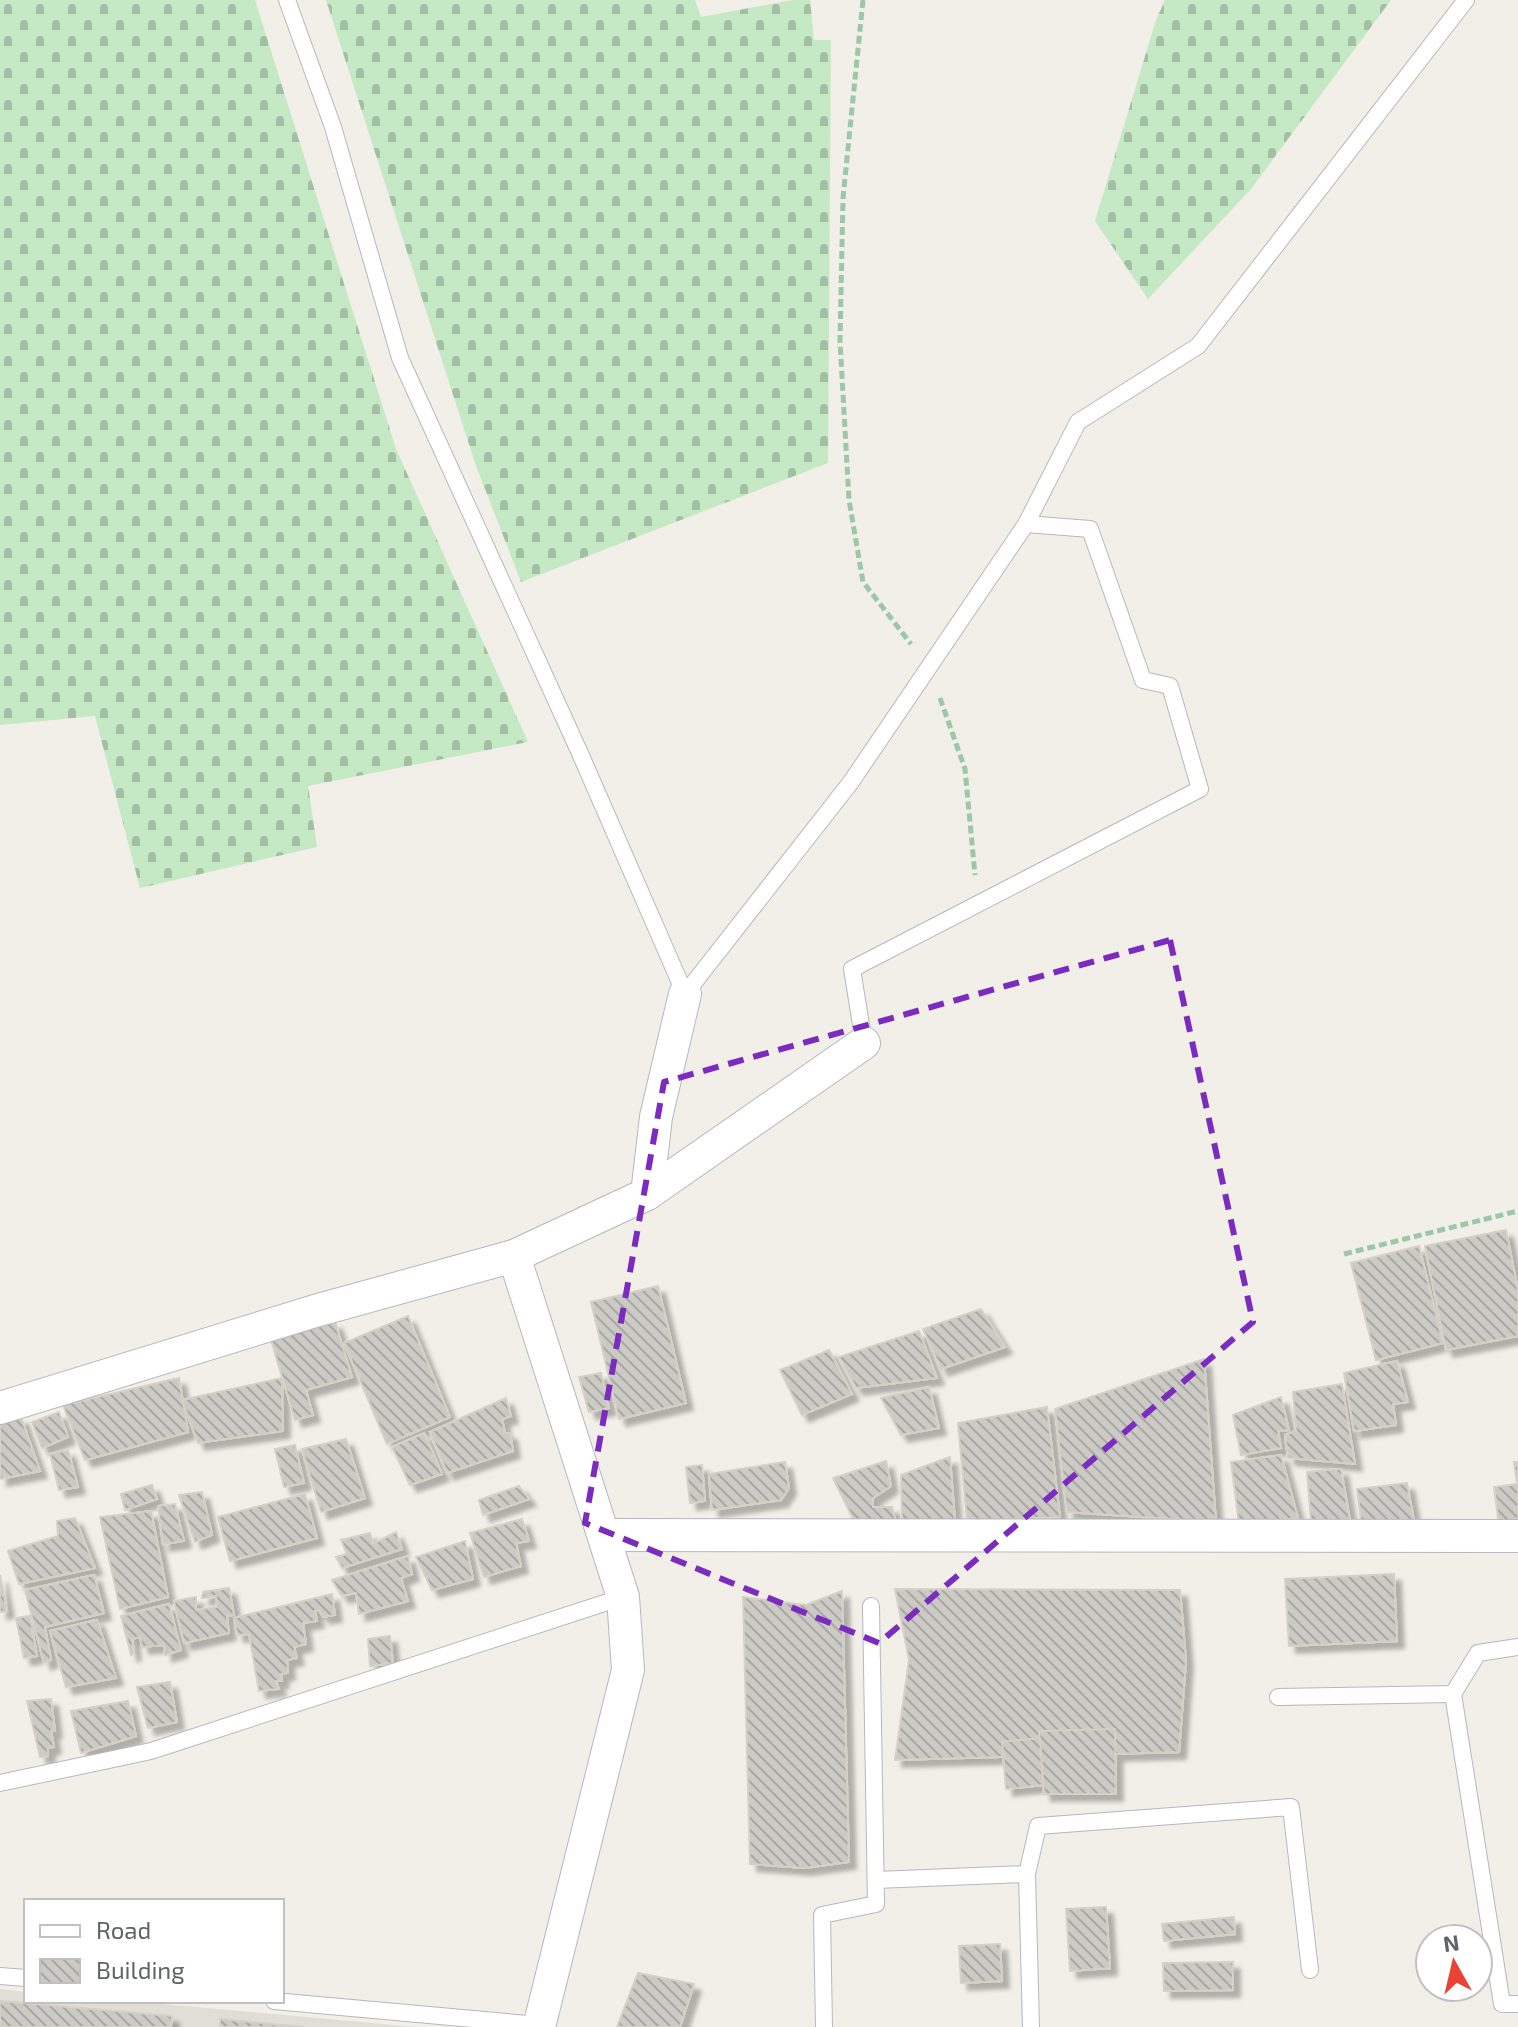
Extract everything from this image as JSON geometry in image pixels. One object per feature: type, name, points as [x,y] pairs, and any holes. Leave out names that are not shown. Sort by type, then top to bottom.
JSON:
[{"type":"street","points":[[647,1194],[656,1117],[685,994]]},
{"type":"street","points":[[0,1408],[315,1311],[514,1256],[647,1194],[864,1043]]},
{"type":"street","points":[[514,1256],[623,1597],[628,1670],[539,2026]]},
{"type":"street","points":[[604,1535],[1518,1536]]},
{"type":"lane","points":[[287,0],[333,127],[400,358],[579,751],[685,994],[851,782],[1026,524],[1078,422],[1198,346],[1466,0]]},
{"type":"lane","points":[[864,1043],[852,969],[1200,789],[1170,686],[1143,680],[1090,529],[1026,524]]},
{"type":"lane","points":[[0,1783],[151,1751],[623,1597]]},
{"type":"lane","points":[[824,2027],[822,1915],[876,1904],[871,1606]]},
{"type":"lane","points":[[1518,1647],[1478,1653],[1453,1694],[1502,2004],[1518,2004]]},
{"type":"lane","points":[[1278,1697],[1453,1694]]},
{"type":"lane","points":[[1031,2027],[1027,1874],[1038,1826],[1291,1807],[1310,1970]]},
{"type":"lane","points":[[876,1880],[1027,1874]]},
{"type":"lane","points":[[0,1976],[24,1978]]},
{"type":"lane","points":[[284,2002],[539,2026]]},
{"type":"path","points":[[863,0],[843,198],[840,341],[849,500],[863,582],[929,668],[965,769],[978,904]]},
{"type":"path","points":[[1344,1254],[1518,1211]]},
{"type":"highlighted area","points":[[1170,940],[1253,1322],[879,1643],[585,1523],[664,1082]]},
{"type":"shaded area","points":[[0,1989],[24,1992],[24,2003],[151,2003],[416,2027],[0,2027]]},
{"type":"green space","points":[[0,0],[255,0],[396,449],[528,742],[308,786],[317,847],[140,888],[95,716],[0,725]]},
{"type":"green space","points":[[326,0],[695,0],[701,17],[793,0],[810,0],[814,40],[831,40],[828,463],[521,582],[475,463]]},
{"type":"green space","points":[[1165,0],[1391,0],[1251,189],[1148,299],[1095,221],[1156,20]]},
{"type":"building","points":[[1506,1230],[1518,1290],[1518,1336],[1446,1350],[1425,1246]]},
{"type":"building","points":[[1419,1246],[1443,1343],[1376,1360],[1351,1263]]},
{"type":"building","points":[[658,1286],[686,1403],[619,1419],[591,1302]]},
{"type":"building","points":[[981,1309],[1005,1347],[941,1369],[923,1329]]},
{"type":"building","points":[[408,1316],[450,1417],[387,1444],[344,1343]]},
{"type":"building","points":[[335,1322],[352,1377],[306,1390],[313,1415],[295,1420],[271,1340]]},
{"type":"building","points":[[919,1331],[937,1378],[856,1388],[839,1357]]},
{"type":"building","points":[[829,1350],[852,1394],[802,1415],[780,1370]]},
{"type":"building","points":[[1204,1359],[1216,1522],[1067,1512],[1055,1409]]},
{"type":"building","points":[[1397,1361],[1408,1402],[1393,1404],[1396,1425],[1354,1431],[1344,1373]]},
{"type":"building","points":[[601,1373],[609,1408],[589,1412],[579,1377]]},
{"type":"building","points":[[179,1378],[188,1432],[85,1460],[63,1405]]},
{"type":"building","points":[[282,1378],[283,1431],[198,1443],[182,1400]]},
{"type":"building","points":[[1342,1384],[1355,1464],[1288,1458],[1285,1435],[1296,1431],[1293,1392]]},
{"type":"building","points":[[929,1387],[939,1428],[901,1435],[881,1398]]},
{"type":"building","points":[[1281,1397],[1289,1430],[1278,1431],[1281,1448],[1241,1455],[1233,1415]]},
{"type":"building","points":[[506,1398],[511,1416],[502,1419],[505,1433],[510,1433],[513,1451],[447,1473],[430,1432]]},
{"type":"building","points":[[1047,1407],[1060,1517],[967,1521],[958,1423]]},
{"type":"building","points":[[59,1412],[68,1437],[42,1448],[32,1422]]},
{"type":"building","points":[[21,1417],[40,1471],[0,1479],[0,1424]]},
{"type":"building","points":[[424,1433],[442,1474],[410,1485],[392,1447]]},
{"type":"building","points":[[346,1439],[365,1498],[321,1512],[302,1449]]},
{"type":"building","points":[[295,1445],[304,1483],[284,1487],[275,1449]]},
{"type":"building","points":[[68,1450],[78,1487],[59,1490],[50,1454]]},
{"type":"building","points":[[1281,1455],[1298,1518],[1239,1524],[1231,1462]]},
{"type":"building","points":[[950,1457],[955,1522],[902,1525],[901,1475]]},
{"type":"building","points":[[886,1461],[891,1486],[873,1498],[873,1507],[892,1507],[897,1527],[858,1529],[833,1478]]},
{"type":"building","points":[[785,1462],[789,1488],[781,1500],[712,1510],[709,1474]]},
{"type":"building","points":[[1514,1462],[1518,1462],[1518,1522],[1499,1525],[1494,1487],[1517,1484]]},
{"type":"building","points":[[702,1465],[705,1501],[690,1503],[686,1467]]},
{"type":"building","points":[[1341,1469],[1350,1520],[1311,1522],[1307,1472]]},
{"type":"building","points":[[1407,1483],[1414,1521],[1361,1520],[1357,1489]]},
{"type":"building","points":[[152,1485],[157,1499],[125,1510],[121,1494]]},
{"type":"building","points":[[519,1486],[529,1499],[483,1515],[479,1500]]},
{"type":"building","points":[[202,1492],[212,1535],[195,1542],[179,1495]]},
{"type":"building","points":[[305,1494],[317,1538],[230,1561],[218,1517]]},
{"type":"building","points":[[175,1504],[184,1541],[163,1544],[158,1506]]},
{"type":"building","points":[[151,1511],[168,1597],[120,1609],[100,1517]]},
{"type":"building","points":[[75,1518],[95,1568],[19,1584],[8,1551],[58,1536],[57,1521]]},
{"type":"building","points":[[522,1519],[529,1541],[516,1543],[521,1566],[484,1577],[470,1533]]},
{"type":"building","points":[[396,1532],[402,1549],[342,1568],[336,1557],[347,1554],[341,1540],[370,1533],[373,1544]]},
{"type":"building","points":[[465,1541],[473,1579],[432,1590],[416,1557]]},
{"type":"building","points":[[408,1556],[412,1574],[401,1578],[408,1601],[359,1614],[356,1593],[342,1596],[332,1580]]},
{"type":"building","points":[[1394,1574],[1397,1641],[1289,1646],[1285,1579]]},
{"type":"building","points":[[0,1575],[7,1611],[0,1612]]},
{"type":"building","points":[[94,1575],[104,1613],[45,1627],[51,1660],[44,1663],[25,1590]]},
{"type":"building","points":[[229,1588],[234,1615],[227,1616],[229,1633],[184,1643],[174,1601],[196,1597],[196,1610],[217,1607],[216,1596],[202,1598],[203,1592]]},
{"type":"building","points":[[895,1589],[1180,1590],[1186,1661],[1179,1752],[895,1760],[909,1660]]},
{"type":"building","points":[[842,1591],[849,1862],[805,1868],[750,1864],[743,1597],[806,1605]]},
{"type":"building","points":[[332,1594],[335,1615],[323,1617],[319,1610],[315,1611],[317,1621],[303,1623],[306,1644],[294,1647],[297,1658],[287,1660],[288,1673],[281,1674],[282,1681],[276,1681],[279,1689],[259,1691],[249,1634],[237,1635],[234,1618]]},
{"type":"building","points":[[169,1604],[181,1650],[165,1655],[164,1645],[142,1647],[140,1637],[132,1639],[134,1653],[131,1655],[121,1616]]},
{"type":"building","points":[[30,1616],[37,1656],[24,1658],[16,1618]]},
{"type":"building","points":[[97,1620],[116,1678],[66,1687],[50,1631]]},
{"type":"building","points":[[390,1636],[393,1663],[370,1666],[368,1639]]},
{"type":"building","points":[[170,1682],[177,1722],[148,1728],[137,1687]]},
{"type":"building","points":[[51,1699],[54,1747],[48,1748],[48,1756],[40,1757],[27,1701]]},
{"type":"building","points":[[128,1701],[136,1736],[81,1753],[71,1711]]},
{"type":"building","points":[[1115,1729],[1116,1794],[1044,1794],[1039,1731]]},
{"type":"building","points":[[1040,1738],[1043,1785],[1006,1789],[1002,1742]]},
{"type":"building","points":[[1106,1907],[1110,1968],[1070,1971],[1066,1909]]},
{"type":"building","points":[[1234,1917],[1235,1934],[1164,1941],[1162,1924]]},
{"type":"building","points":[[1000,1944],[1002,1981],[961,1983],[959,1946]]},
{"type":"building","points":[[1233,1962],[1233,1990],[1164,1991],[1163,1963]]},
{"type":"building","points":[[638,1973],[694,1984],[680,2027],[617,2027]]},
{"type":"building","points":[[0,2001],[172,2016],[171,2027],[0,2027]]},
{"type":"building","points":[[220,2019],[304,2027],[220,2027]]}]
